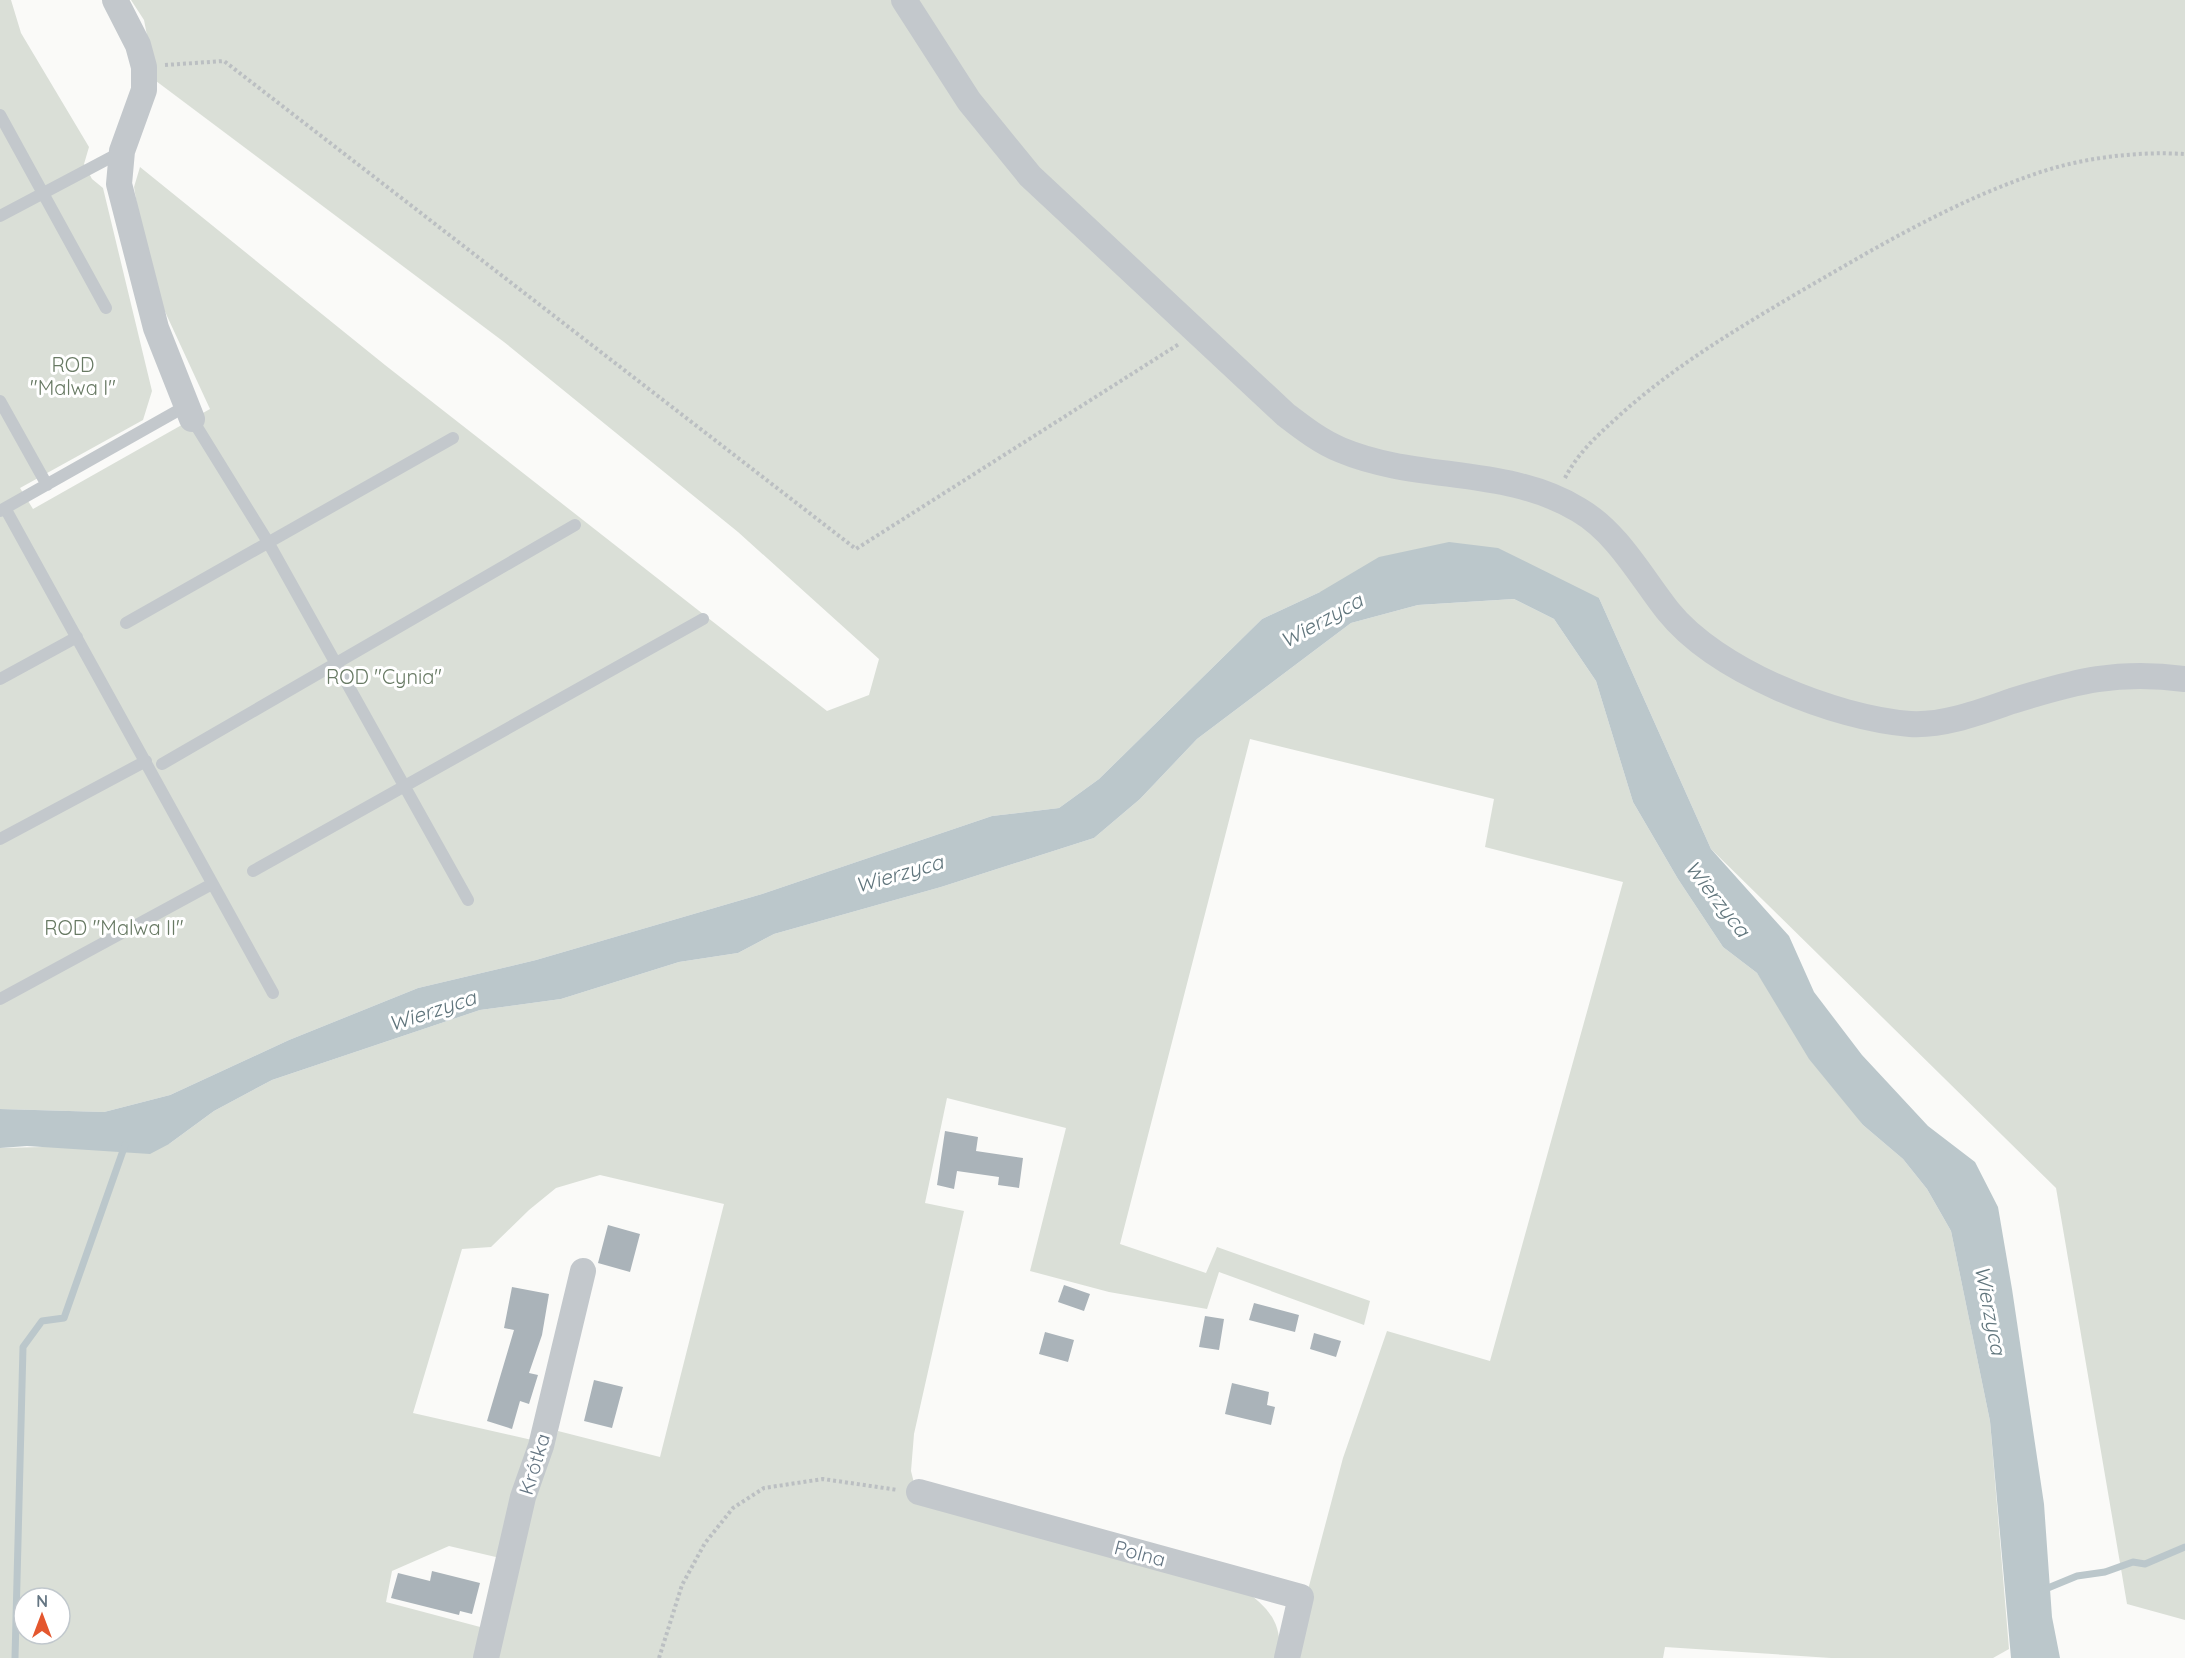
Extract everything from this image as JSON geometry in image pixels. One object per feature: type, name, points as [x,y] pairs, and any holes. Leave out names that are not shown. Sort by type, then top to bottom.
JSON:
[{"type":"street","points":[[115,0],[138,45],[144,67],[141,106],[122,151],[119,184],[131,240],[156,328],[189,412]]},
{"type":"street","points":[[904,0],[969,101],[1030,176],[1286,415],[1311,434],[1341,450],[1376,461],[1527,488],[1581,510],[1605,531],[1681,626],[1710,651],[1768,682],[1851,712],[1912,724],[1938,722],[2098,677],[2126,674],[2185,679]]},
{"type":"street","name":"Krótka","points":[[486,1658],[512,1541],[541,1446],[583,1271]]},
{"type":"street","name":"Polna","points":[[919,1492],[1301,1597],[1287,1658]]},
{"type":"lane","points":[[0,115],[106,308]]},
{"type":"lane","points":[[0,216],[122,151]]},
{"type":"lane","points":[[0,401],[47,485]]},
{"type":"lane","points":[[273,993],[77,637],[3,510],[189,412],[268,542],[468,900]]},
{"type":"lane","points":[[126,623],[453,438]]},
{"type":"lane","points":[[162,764],[575,525]]},
{"type":"lane","points":[[253,871],[703,619]]},
{"type":"lane","points":[[0,679],[77,637]]},
{"type":"lane","points":[[0,839],[146,761]]},
{"type":"lane","points":[[0,999],[212,884]]},
{"type":"path","points":[[144,67],[224,61],[856,549],[1196,333]]},
{"type":"path","points":[[1556,498],[1586,446],[1659,379],[1725,336],[1852,262],[1973,198],[2035,174],[2106,158],[2185,154]]},
{"type":"path","points":[[659,1658],[682,1585],[705,1543],[733,1508],[756,1493],[764,1488],[823,1479],[919,1492]]},
{"type":"green space","points":[[0,0],[11,0],[21,33],[89,147],[84,164],[92,179],[103,188],[152,391],[143,420],[20,488],[33,509],[210,409],[149,277],[134,187],[140,167],[385,365],[827,711],[869,695],[879,659],[738,532],[504,342],[156,81],[144,20],[131,0],[2185,0],[2185,1620],[2127,1604],[2056,1188],[1711,849],[1599,598],[1320,592],[1262,619],[1099,779],[1059,808],[992,816],[762,894],[536,960],[418,988],[289,1040],[170,1095],[104,1112],[0,1109]]},
{"type":"green space","points":[[1514,599],[1554,619],[1596,681],[1633,802],[1678,879],[1723,947],[1757,973],[1863,1125],[1903,1159],[1927,1189],[1951,1231],[1990,1421],[2009,1649],[1993,1658],[1831,1658],[1665,1647],[1663,1658],[1294,1658],[1309,1586],[1343,1458],[1387,1331],[1490,1361],[1623,882],[1485,847],[1494,799],[1250,739],[1120,1244],[1206,1273],[1217,1247],[1370,1301],[1364,1325],[1219,1272],[1207,1309],[1109,1292],[1030,1271],[1066,1128],[947,1098],[925,1203],[964,1211],[914,1434],[911,1471],[918,1499],[1241,1587],[1272,1616],[1279,1634],[1279,1658],[493,1658],[519,1544],[558,1431],[660,1457],[724,1204],[600,1175],[556,1188],[529,1210],[491,1247],[462,1249],[413,1413],[532,1440],[500,1558],[449,1546],[392,1571],[386,1602],[484,1628],[477,1658],[0,1658],[0,1148],[169,1144],[214,1111],[272,1080],[480,1010],[561,999],[679,962],[738,953],[774,934],[941,887],[1094,838],[1140,799],[1197,739],[1351,623],[1418,605]]},
{"type":"water","name":"Wierzyca","points":[[1449,542],[1498,548],[1599,598],[1711,849],[1789,936],[1814,992],[1862,1055],[1928,1126],[1975,1162],[1998,1207],[2044,1504],[2052,1617],[2060,1658],[2011,1658],[1990,1421],[1951,1231],[1927,1189],[1903,1159],[1863,1125],[1809,1059],[1757,973],[1723,947],[1678,879],[1633,802],[1596,681],[1554,619],[1514,599],[1418,605],[1351,623],[1197,739],[1140,799],[1094,838],[941,887],[774,934],[738,953],[679,962],[561,999],[480,1010],[272,1080],[214,1111],[169,1144],[150,1154],[27,1146],[0,1148],[0,1109],[104,1112],[170,1095],[289,1040],[418,988],[536,960],[762,894],[992,816],[1059,808],[1099,779],[1262,619],[1320,592],[1379,557]]},
{"type":"building","points":[[945,1131],[978,1137],[976,1151],[1023,1158],[1019,1188],[998,1185],[999,1177],[957,1171],[954,1189],[937,1185]]},
{"type":"building","points":[[608,1225],[640,1234],[630,1272],[598,1263]]},
{"type":"building","points":[[1064,1285],[1090,1294],[1084,1311],[1058,1302]]},
{"type":"building","points":[[512,1287],[549,1294],[542,1335],[529,1373],[538,1375],[529,1404],[520,1401],[512,1429],[487,1421],[514,1330],[504,1328]]},
{"type":"building","points":[[1254,1303],[1299,1315],[1295,1332],[1249,1320]]},
{"type":"building","points":[[1205,1316],[1224,1319],[1219,1350],[1199,1347]]},
{"type":"building","points":[[1045,1332],[1074,1340],[1068,1362],[1039,1354]]},
{"type":"building","points":[[1314,1333],[1341,1341],[1336,1357],[1310,1349]]},
{"type":"building","points":[[594,1380],[623,1387],[612,1428],[584,1421]]},
{"type":"building","points":[[1232,1383],[1269,1392],[1267,1405],[1275,1407],[1271,1425],[1225,1414]]},
{"type":"building","points":[[432,1571],[480,1583],[472,1614],[460,1611],[459,1615],[391,1598],[398,1573],[430,1581]]},
{"type":"waterway","points":[[15,1658],[23,1347],[42,1321],[64,1318],[125,1145]]},
{"type":"waterway","points":[[2043,1590],[2077,1576],[2105,1572],[2133,1562],[2145,1564],[2185,1547]]},
{"type":"park label","name":"ROD \"Malwa I\"","points":[[73,376]]},
{"type":"park label","name":"ROD \"Cynia\"","points":[[384,676]]},
{"type":"park label","name":"ROD \"Malwa II\"","points":[[114,927]]}]
